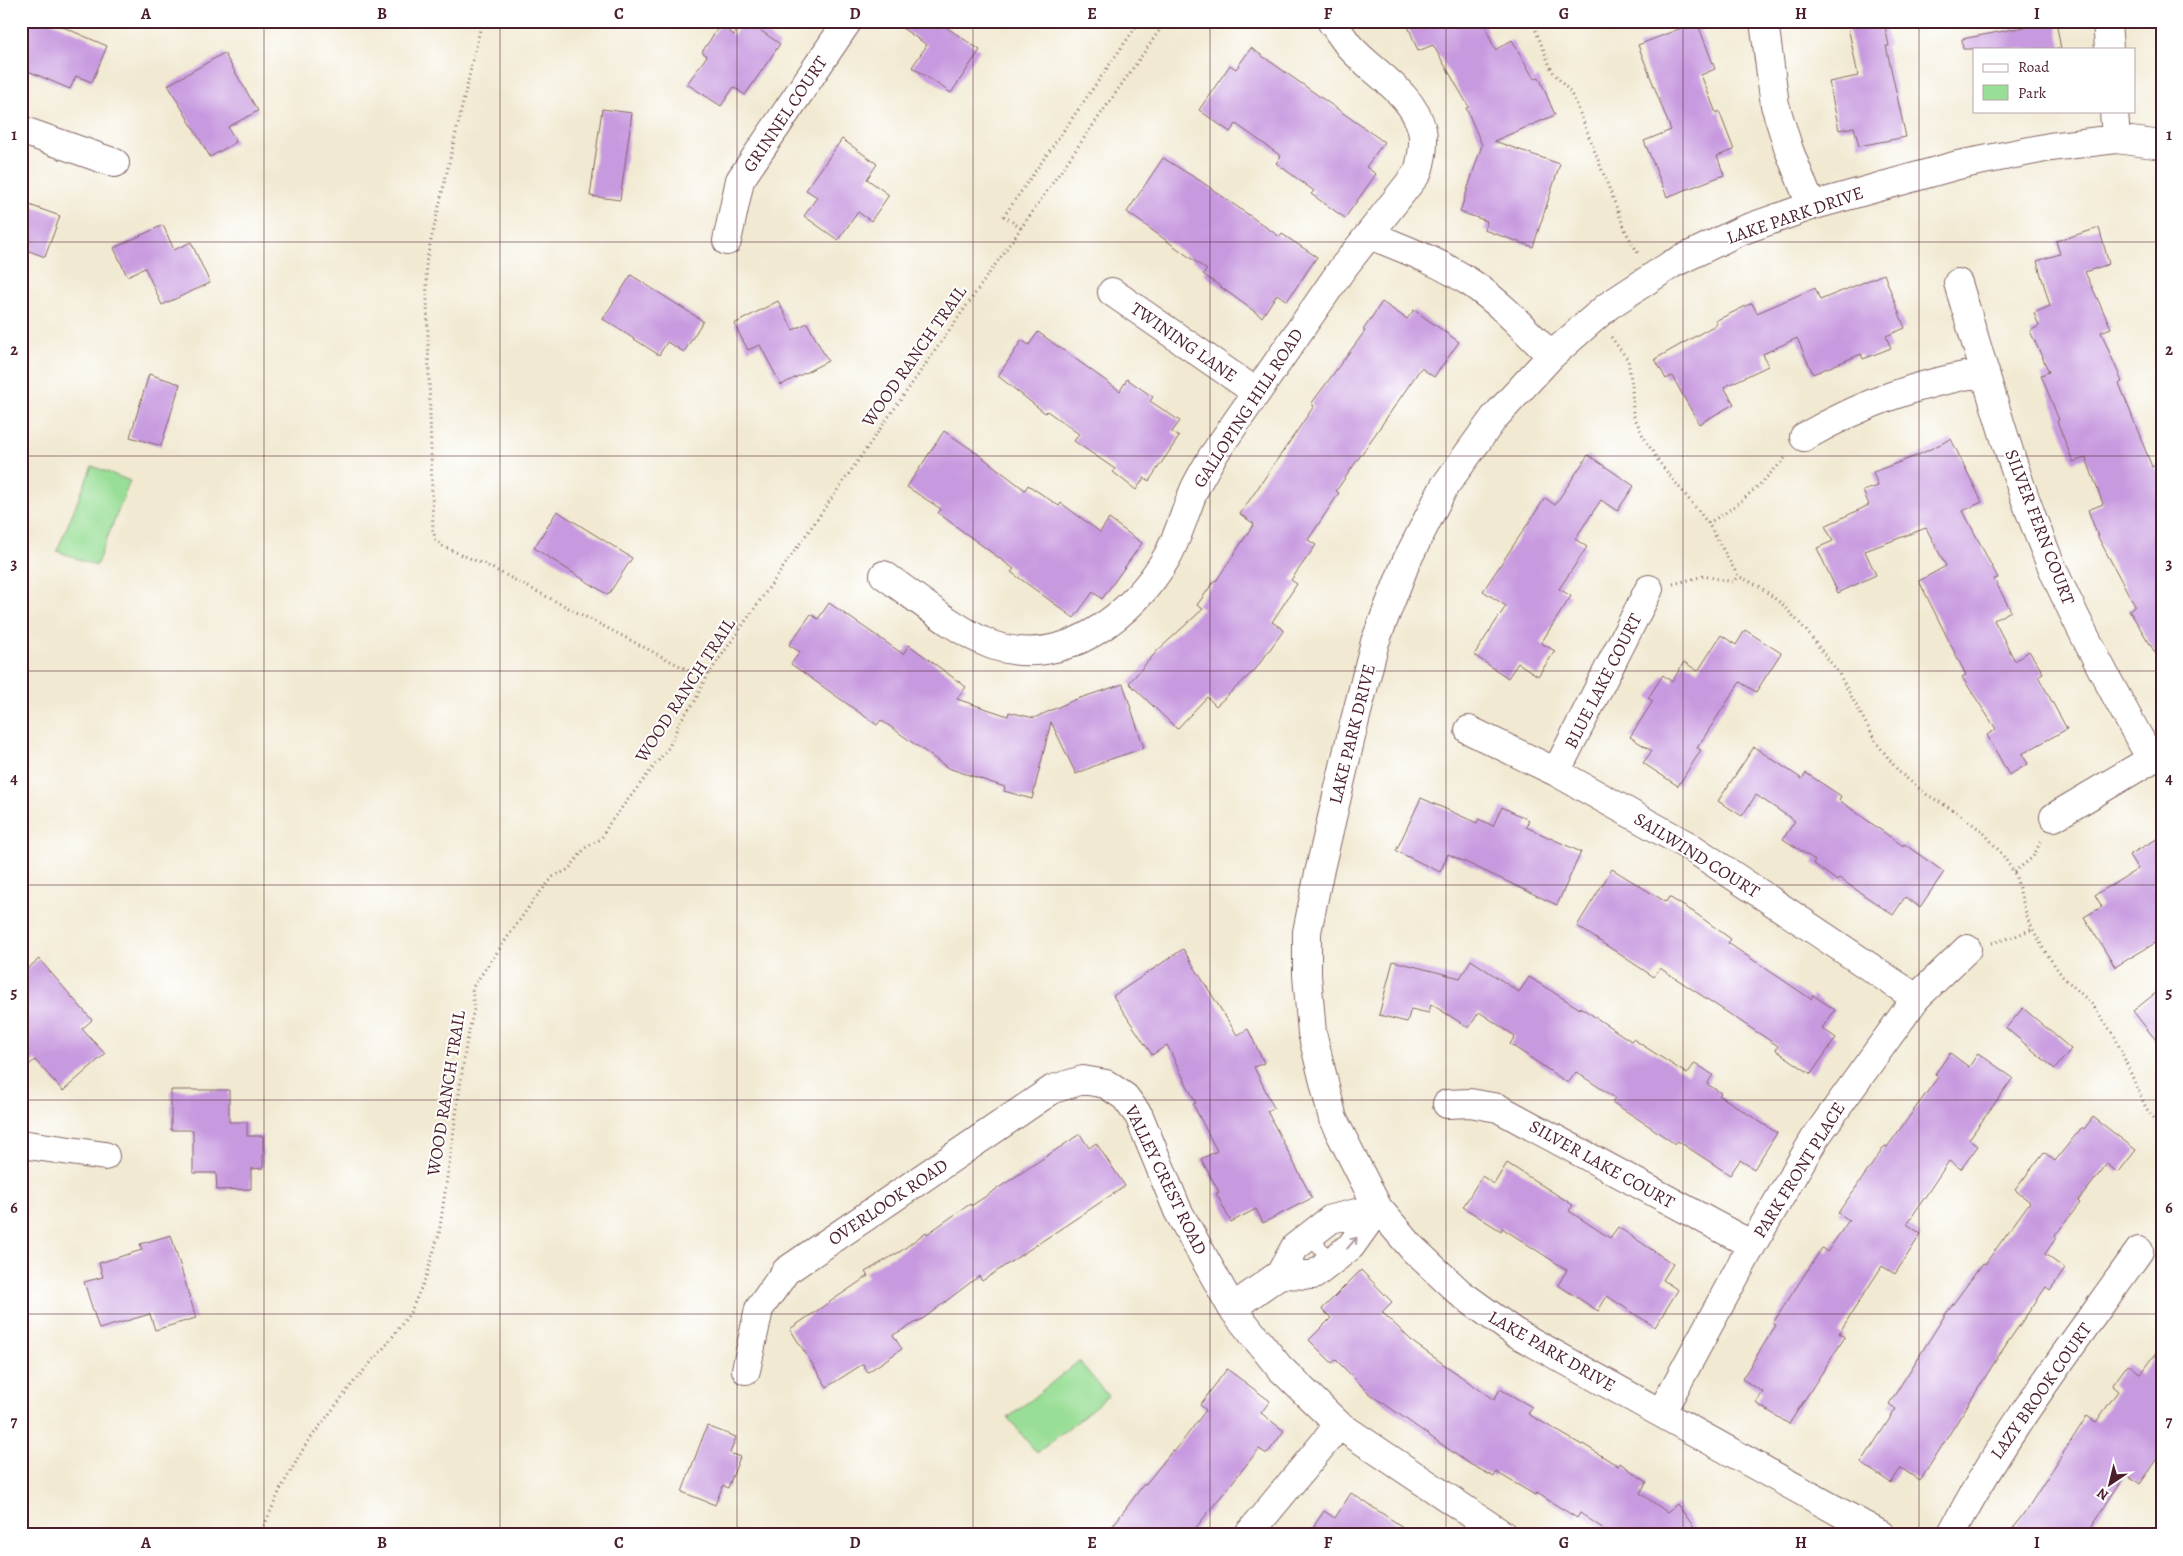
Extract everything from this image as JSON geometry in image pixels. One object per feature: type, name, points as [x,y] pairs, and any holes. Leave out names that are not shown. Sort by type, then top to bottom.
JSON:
[{"type":"street","name":"GRINNEL COURT","points":[[727,241],[740,180],[848,21]]},
{"type":"street","name":"GALLOPING HILL ROAD","points":[[884,576],[965,631],[992,645],[1022,651],[1053,650],[1088,636],[1120,615],[1147,588],[1168,556],[1195,488],[1212,457],[1342,269],[1418,172],[1423,153],[1422,131],[1416,112],[1350,46],[1331,21]]},
{"type":"street","points":[[1764,21],[1776,104],[1789,150],[1812,206]]},
{"type":"street","points":[[2108,21],[2110,48]]},
{"type":"street","points":[[2114,112],[2116,138]]},
{"type":"street","points":[[21,130],[115,163]]},
{"type":"street","name":"LAKE PARK DRIVE","points":[[1881,1535],[1514,1332],[1460,1293],[1413,1250],[1378,1208],[1333,1119],[1312,1033],[1307,975],[1307,932],[1319,873],[1375,642],[1406,562],[1444,487],[1494,418],[1551,356],[1608,306],[1672,264],[1740,231],[1812,206],[1958,165],[2050,147],[2116,138],[2162,145]]},
{"type":"street","points":[[1370,235],[1440,265],[1471,283],[1502,307],[1551,356]]},
{"type":"street","name":"SILVER FERN COURT","points":[[1958,283],[2024,493],[2055,573],[2096,662],[2156,756]]},
{"type":"street","name":"TWINING LANE","points":[[1112,292],[1256,392]]},
{"type":"street","points":[[1804,437],[1845,414],[1888,396],[1938,380],[1985,372]]},
{"type":"street","name":"BLUE LAKE COURT","points":[[1556,772],[1649,590]]},
{"type":"street","name":"SAILWIND COURT","points":[[1469,730],[1556,772],[1692,848],[1916,998]]},
{"type":"street","points":[[2054,817],[2156,756]]},
{"type":"street","name":"PARK FRONT PLACE","points":[[1661,1413],[1752,1245],[1815,1138],[1916,998],[1967,949]]},
{"type":"street","name":"VALLEY CREST ROAD","points":[[1083,1080],[1106,1084],[1125,1097],[1139,1116],[1178,1211],[1232,1308],[1279,1367],[1339,1425],[1503,1535]]},
{"type":"street","name":"OVERLOOK ROAD","points":[[746,1370],[759,1309],[786,1271],[1054,1089],[1083,1080]]},
{"type":"street","name":"SILVER LAKE COURT","points":[[1447,1104],[1470,1103],[1498,1108],[1752,1245]]},
{"type":"street","points":[[21,1144],[105,1156]]},
{"type":"street","points":[[1232,1308],[1280,1274],[1295,1247],[1331,1219],[1378,1208]]},
{"type":"street","points":[[1280,1274],[1314,1275],[1351,1246],[1378,1208]]},
{"type":"street","name":"LAZY BROOK COURT","points":[[1951,1535],[1980,1480],[2024,1412],[2139,1251]]},
{"type":"street","points":[[1248,1535],[1339,1425]]},
{"type":"lane","points":[[1310,1235],[1330,1262]]},
{"type":"path","points":[[482,21],[426,262],[433,530],[436,541],[444,547],[488,566],[705,678]]},
{"type":"path","points":[[1021,228],[1004,216],[1140,21]]},
{"type":"path","name":"WOOD RANCH TRAIL","points":[[260,1535],[280,1490],[306,1444],[410,1313],[426,1277],[439,1234],[466,1045],[474,1009],[472,988],[553,877],[569,869],[585,848],[601,839],[609,824],[669,747],[680,722],[696,701],[705,678],[1166,21]]},
{"type":"path","points":[[1532,21],[1552,71],[1570,92],[1576,103],[1626,232],[1652,277]]},
{"type":"path","points":[[1594,318],[1622,349],[1628,360],[1632,386],[1633,414],[1643,436],[1659,462],[1708,523],[1738,576],[1759,586],[1777,600],[1805,630],[1838,672],[1876,742],[1899,772],[1926,794],[1958,813],[1983,832],[2002,854],[2014,872],[2028,920],[2033,929],[2062,976],[2091,1003],[2114,1037],[2146,1108],[2160,1123],[2162,1128]]},
{"type":"path","points":[[1708,523],[1728,512],[1750,495],[1804,437]]},
{"type":"path","points":[[1649,590],[1704,576],[1734,582],[1738,576]]},
{"type":"path","points":[[2014,872],[2033,857],[2054,817]]},
{"type":"path","points":[[1967,949],[2013,937],[2033,929]]},
{"type":"green space","points":[[92,466],[130,481],[96,566],[57,551]]},
{"type":"green space","points":[[1079,1361],[1108,1396],[1037,1453],[1008,1418]]},
{"type":"building","points":[[21,21],[49,21],[107,46],[92,82],[76,76],[70,89],[21,68]]},
{"type":"building","points":[[744,21],[747,21],[780,44],[745,95],[734,87],[721,106],[687,84],[707,56],[702,52],[720,25],[734,35]]},
{"type":"building","points":[[892,21],[937,21],[980,50],[951,93],[912,67],[927,45]]},
{"type":"building","points":[[1406,21],[1483,21],[1495,50],[1512,40],[1534,79],[1539,77],[1555,115],[1494,141],[1560,164],[1533,247],[1484,230],[1487,221],[1460,212],[1482,145],[1466,108],[1469,107],[1433,45],[1418,51]]},
{"type":"building","points":[[1847,21],[1884,21],[1889,46],[1886,46],[1906,137],[1859,146],[1854,127],[1839,130],[1829,82],[1858,76]]},
{"type":"building","points":[[2056,21],[2061,48],[1963,49],[1962,39]]},
{"type":"building","points":[[1697,22],[1715,69],[1701,75],[1716,113],[1719,111],[1734,150],[1717,156],[1724,175],[1667,197],[1644,141],[1671,130],[1638,45]]},
{"type":"building","points":[[1251,48],[1384,142],[1366,167],[1376,174],[1345,218],[1311,194],[1314,191],[1276,163],[1281,156],[1236,124],[1230,132],[1199,110],[1230,65],[1236,69]]},
{"type":"building","points":[[224,53],[258,111],[228,127],[236,142],[210,157],[168,85]]},
{"type":"building","points":[[602,109],[632,113],[620,200],[590,196]]},
{"type":"building","points":[[842,139],[877,164],[867,179],[889,195],[871,221],[858,212],[838,240],[804,216],[817,197],[806,190]]},
{"type":"building","points":[[1163,158],[1202,182],[1280,237],[1282,234],[1317,257],[1287,301],[1277,294],[1262,317],[1203,274],[1207,270],[1127,212]]},
{"type":"building","points":[[21,202],[60,216],[45,257],[21,248]]},
{"type":"building","points":[[163,225],[174,250],[191,242],[210,283],[162,305],[145,268],[127,276],[114,248]]},
{"type":"building","points":[[2099,228],[2109,264],[2085,272],[2111,328],[2101,332],[2122,382],[2119,383],[2152,467],[2155,465],[2162,481],[2162,664],[2129,610],[2135,606],[2099,539],[2088,510],[2103,504],[2086,458],[2073,462],[2041,375],[2049,372],[2030,331],[2039,326],[2034,313],[2050,306],[2037,261],[2060,254],[2056,241]]},
{"type":"building","points":[[1884,274],[1905,328],[1886,336],[1891,348],[1863,359],[1861,354],[1813,374],[1797,338],[1763,354],[1768,366],[1724,387],[1734,404],[1699,424],[1672,376],[1666,379],[1655,359],[1717,324],[1715,321],[1752,303],[1757,313],[1815,288],[1820,300]]},
{"type":"building","points":[[631,275],[703,321],[684,352],[667,342],[659,355],[603,319]]},
{"type":"building","points":[[778,301],[793,330],[807,323],[828,361],[781,385],[760,345],[748,350],[734,324]]},
{"type":"building","points":[[1382,302],[1407,319],[1414,310],[1459,342],[1434,377],[1421,368],[1336,491],[1339,493],[1308,540],[1316,545],[1291,580],[1297,584],[1272,622],[1284,630],[1255,670],[1216,706],[1207,697],[1177,729],[1129,683],[1157,651],[1203,609],[1197,605],[1216,581],[1254,524],[1240,514],[1314,406],[1311,404],[1365,331],[1363,330]]},
{"type":"building","points":[[1038,332],[1120,391],[1127,379],[1153,397],[1150,401],[1180,421],[1172,432],[1179,437],[1149,481],[1144,478],[1136,490],[1113,472],[1115,469],[1074,441],[1079,434],[1047,411],[1045,413],[998,376],[1022,340],[1029,345]]},
{"type":"building","points":[[149,374],[180,384],[161,446],[130,437]]},
{"type":"building","points":[[944,431],[1025,490],[1028,485],[1059,506],[1061,503],[1100,532],[1109,519],[1142,543],[1102,599],[1093,592],[1074,618],[1011,572],[1014,569],[938,513],[941,509],[907,487]]},
{"type":"building","points":[[1951,439],[1982,502],[1963,511],[1998,578],[1994,579],[2011,611],[1994,620],[2015,661],[2029,651],[2043,673],[2038,676],[2067,729],[2022,754],[2028,764],[2009,775],[1987,735],[1996,729],[1962,677],[1966,675],[1919,581],[1946,566],[1926,528],[1865,551],[1876,575],[1838,593],[1817,548],[1833,541],[1825,526],[1869,505],[1863,491],[1878,486],[1873,472],[1916,456]]},
{"type":"building","points":[[1588,455],[1634,486],[1617,511],[1601,500],[1575,539],[1587,547],[1559,589],[1571,596],[1541,643],[1555,651],[1538,676],[1518,663],[1508,678],[1474,655],[1506,606],[1483,591],[1545,498],[1555,505]]},
{"type":"building","points":[[557,511],[632,558],[608,595],[534,548]]},
{"type":"building","points":[[829,603],[903,654],[909,645],[966,687],[957,699],[1008,716],[1009,712],[1034,718],[1074,700],[1123,684],[1144,748],[1108,760],[1076,774],[1051,722],[1032,799],[1004,791],[1005,787],[948,768],[881,720],[877,725],[791,664],[800,652],[789,645],[811,614],[818,619]]},
{"type":"building","points":[[1745,630],[1781,653],[1756,692],[1740,682],[1697,748],[1701,750],[1678,786],[1643,763],[1652,751],[1630,737],[1653,701],[1648,698],[1663,675],[1672,682],[1684,662],[1698,671],[1721,635],[1736,645]]},
{"type":"building","points":[[1754,747],[1802,779],[1806,773],[1841,796],[1839,800],[1903,846],[1904,844],[1944,872],[1920,907],[1905,897],[1893,915],[1839,878],[1837,881],[1813,863],[1815,860],[1783,839],[1795,821],[1756,795],[1742,816],[1718,801]]},
{"type":"building","points":[[1421,798],[1477,823],[1479,819],[1493,826],[1502,807],[1529,820],[1526,827],[1581,852],[1557,905],[1448,854],[1440,872],[1396,851]]},
{"type":"building","points":[[2162,836],[2162,939],[2115,967],[2084,917],[2102,907],[2095,895],[2138,869],[2129,855]]},
{"type":"building","points":[[1612,869],[1666,902],[1669,897],[1695,913],[1731,939],[1728,943],[1811,999],[1813,995],[1835,1010],[1822,1028],[1836,1038],[1811,1074],[1776,1050],[1778,1046],[1660,968],[1654,977],[1577,926]]},
{"type":"building","points":[[1183,949],[1237,1035],[1248,1029],[1264,1063],[1254,1067],[1274,1108],[1267,1111],[1312,1198],[1263,1223],[1256,1209],[1231,1222],[1216,1193],[1219,1192],[1201,1159],[1217,1151],[1193,1104],[1196,1103],[1167,1045],[1152,1055],[1113,996]]},
{"type":"building","points":[[39,959],[92,1020],[82,1029],[105,1054],[63,1091],[35,1060],[21,1071],[21,974]]},
{"type":"building","points":[[1471,960],[1519,992],[1529,977],[1580,1009],[1580,1007],[1631,1041],[1633,1039],[1687,1074],[1695,1063],[1713,1075],[1707,1084],[1721,1093],[1719,1095],[1777,1133],[1754,1169],[1740,1160],[1730,1175],[1678,1141],[1675,1144],[1612,1102],[1615,1098],[1576,1072],[1568,1083],[1510,1044],[1515,1036],[1479,1012],[1469,1028],[1431,1004],[1429,1013],[1411,1009],[1407,1022],[1379,1015],[1393,961],[1460,978]]},
{"type":"building","points":[[2162,988],[2162,1048],[2133,1011]]},
{"type":"building","points":[[2023,1008],[2071,1049],[2055,1069],[2006,1028]]},
{"type":"building","points":[[1950,1053],[1969,1067],[1978,1053],[2013,1078],[1969,1139],[1978,1146],[1961,1169],[1949,1161],[1907,1224],[1921,1234],[1895,1274],[1882,1266],[1839,1333],[1845,1337],[1789,1424],[1756,1403],[1763,1392],[1742,1379],[1776,1325],[1773,1323],[1822,1248],[1827,1252],[1849,1220],[1838,1213],[1885,1146],[1887,1147],[1938,1077],[1935,1074]]},
{"type":"building","points":[[171,1090],[229,1090],[229,1122],[247,1122],[247,1136],[263,1136],[263,1168],[251,1169],[251,1189],[217,1190],[216,1173],[193,1173],[193,1130],[171,1130]]},
{"type":"building","points":[[2093,1117],[2136,1150],[2118,1173],[2107,1164],[2078,1201],[2080,1203],[2054,1237],[2056,1238],[2045,1254],[2065,1269],[2050,1290],[2046,1287],[2001,1352],[1920,1481],[1901,1468],[1891,1483],[1861,1463],[1896,1409],[1889,1404],[1945,1315],[2030,1202],[2015,1190],[2044,1152],[2055,1161],[2082,1127],[2084,1129]]},
{"type":"building","points":[[1080,1134],[1089,1148],[1096,1143],[1125,1186],[982,1281],[979,1276],[924,1318],[893,1335],[902,1349],[868,1372],[863,1364],[827,1387],[790,1329],[868,1276],[865,1272],[901,1251],[926,1232],[927,1234],[970,1204],[971,1206]]},
{"type":"building","points":[[1507,1163],[1573,1205],[1569,1211],[1610,1238],[1618,1227],[1673,1264],[1663,1280],[1678,1290],[1655,1327],[1607,1296],[1598,1311],[1558,1285],[1567,1270],[1502,1228],[1501,1231],[1463,1207],[1482,1176],[1494,1184]]},
{"type":"building","points":[[171,1235],[196,1318],[155,1330],[150,1314],[99,1329],[84,1282],[103,1277],[99,1263],[142,1250],[140,1244]]},
{"type":"building","points":[[1361,1270],[1392,1302],[1382,1312],[1414,1343],[1494,1400],[1500,1389],[1532,1407],[1528,1414],[1583,1444],[1618,1466],[1620,1463],[1647,1482],[1640,1493],[1667,1512],[1677,1504],[1700,1535],[1613,1535],[1580,1513],[1577,1518],[1537,1493],[1535,1495],[1496,1472],[1494,1477],[1468,1463],[1369,1393],[1336,1360],[1332,1363],[1309,1340],[1331,1318],[1322,1309]]},
{"type":"building","points":[[2162,1345],[2162,1453],[2140,1484],[2126,1474],[2086,1535],[2023,1535],[2013,1528],[2087,1416],[2096,1422],[2118,1391],[2112,1386],[2128,1364],[2141,1374]]},
{"type":"building","points":[[1227,1369],[1270,1401],[1261,1413],[1284,1431],[1267,1454],[1259,1449],[1190,1535],[1106,1535],[1144,1484],[1173,1450],[1175,1451],[1206,1410],[1200,1405]]},
{"type":"building","points":[[707,1426],[736,1437],[730,1453],[740,1457],[728,1488],[723,1485],[715,1505],[682,1492]]},
{"type":"building","points":[[1351,1493],[1415,1535],[1308,1535],[1324,1511],[1335,1518]]}]
